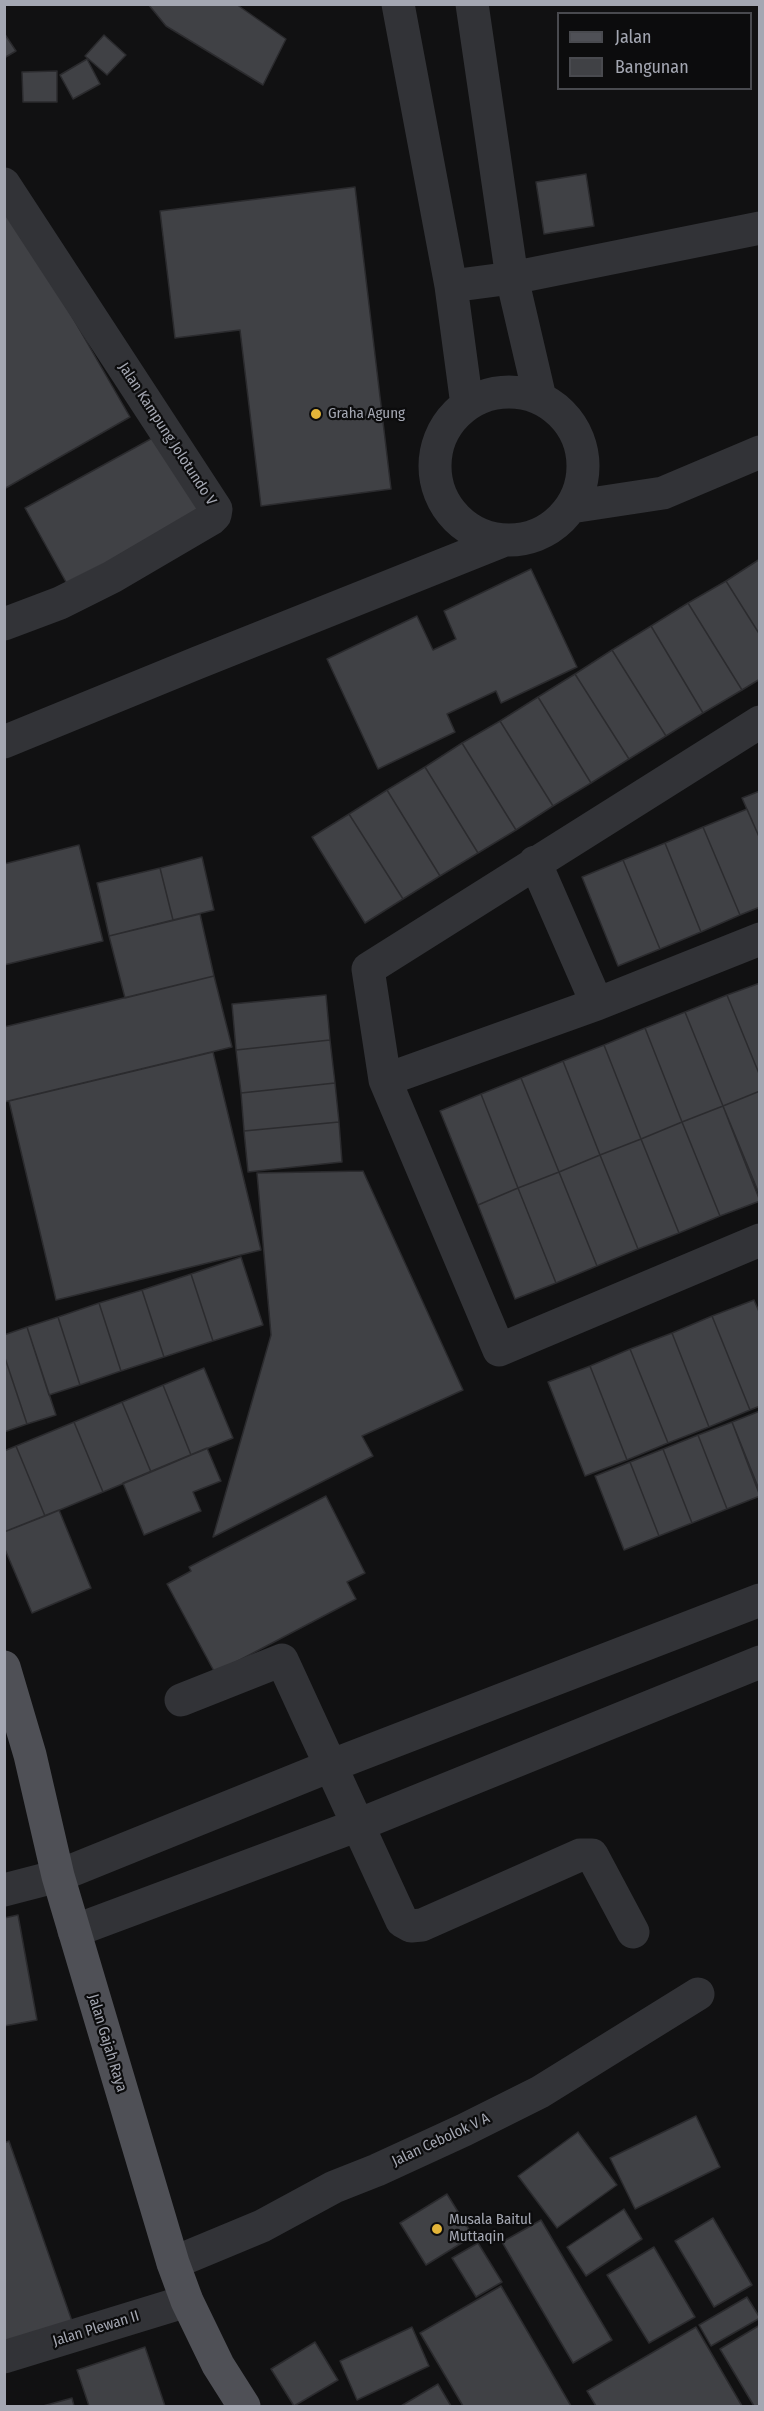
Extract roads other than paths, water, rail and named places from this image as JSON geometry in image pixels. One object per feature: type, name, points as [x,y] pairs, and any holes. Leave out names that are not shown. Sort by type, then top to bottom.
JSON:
[{"type":"main road","name":"Jalan Gajah Raya","points":[[4,1667],[30,1755],[58,1876],[173,2263],[187,2301],[218,2365],[244,2406]]},
{"type":"street","points":[[398,4],[451,286],[467,405]]},
{"type":"street","points":[[472,4],[512,278],[540,398]]},
{"type":"street","name":"Jalan Kampung Jolotundo V","points":[[4,184],[216,509],[211,519],[112,577],[60,603],[4,624]]},
{"type":"street","points":[[451,286],[512,278],[759,228]]},
{"type":"street","points":[[4,742],[505,540],[530,537],[553,526],[571,507],[580,488],[584,467],[581,446],[572,426],[558,410],[540,398],[515,392],[490,394],[467,405],[445,427],[434,456],[436,487],[451,513],[475,533],[505,540]]},
{"type":"street","points":[[571,507],[663,493],[759,452]]},
{"type":"street","points":[[759,722],[368,969],[385,1080],[499,1350],[759,1240]]},
{"type":"street","points":[[535,862],[597,1004]]},
{"type":"street","points":[[385,1080],[597,1004],[759,939]]},
{"type":"street","points":[[4,1890],[58,1876],[330,1766],[759,1600]]},
{"type":"street","points":[[181,1700],[282,1660],[402,1922],[411,1926],[422,1925],[580,1856],[592,1855],[633,1932]]},
{"type":"street","points":[[74,1931],[358,1825],[759,1662]]},
{"type":"street","name":"Jalan Cebolok V A","points":[[173,2263],[262,2226],[334,2187],[377,2170],[530,2097],[698,1994]]},
{"type":"street","name":"Jalan Plewan II","points":[[4,2356],[187,2301]]},
{"type":"place","name":"Graha Agung","points":[[316,414]]},
{"type":"place","name":"Musala Baitul Muttaqin","points":[[437,2229]]}]
